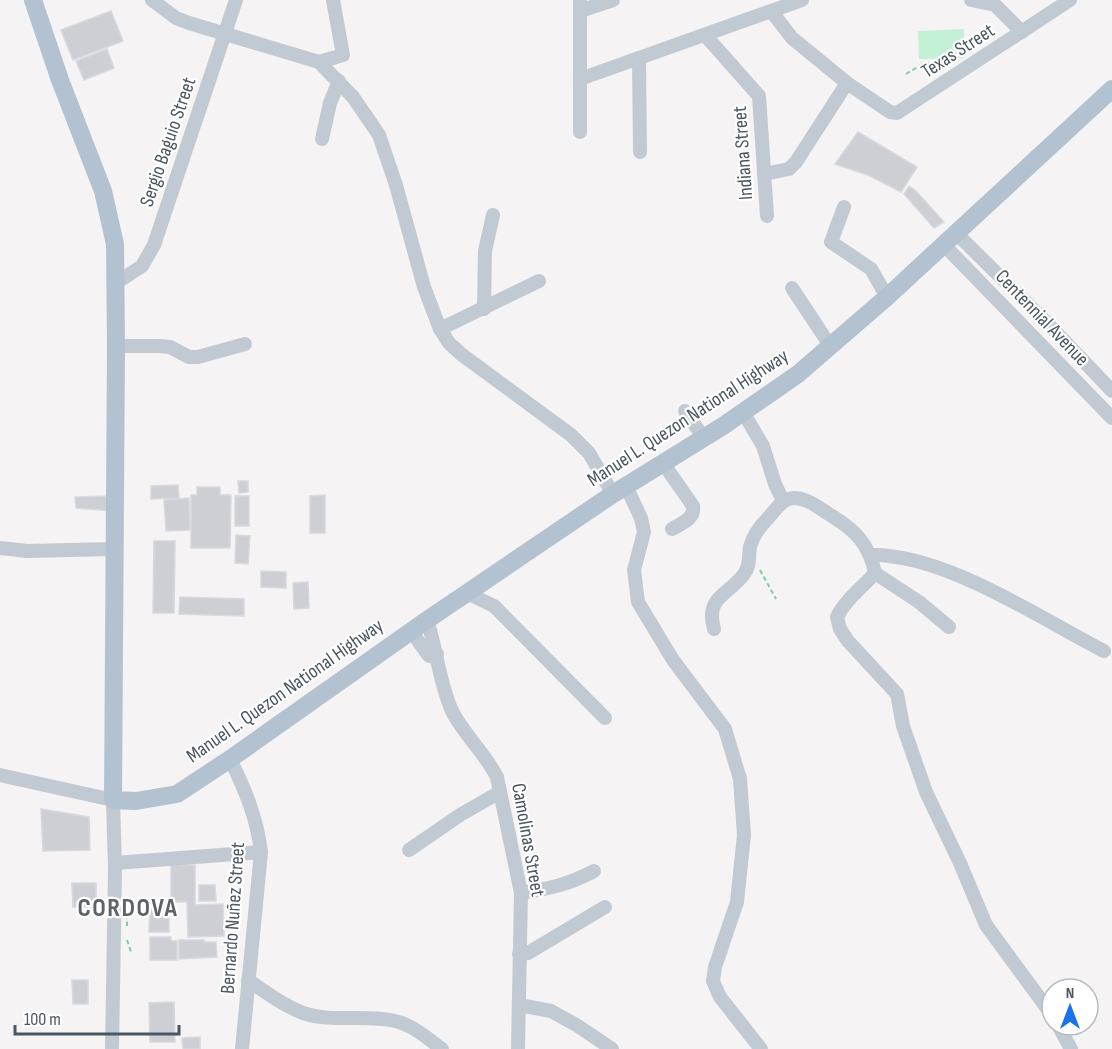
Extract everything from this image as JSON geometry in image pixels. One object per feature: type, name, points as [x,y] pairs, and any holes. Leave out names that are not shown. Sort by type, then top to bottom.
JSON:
[{"type":"main road","points":[[33,0],[60,80],[104,191],[115,244],[112,800]]},
{"type":"main road","name":"Manuel L. Quezon National Highway","points":[[112,800],[136,801],[177,794],[619,490],[704,438],[798,374],[887,297],[1112,89]]},
{"type":"street","points":[[152,0],[176,18],[319,62],[339,81],[379,135],[396,185],[424,287],[440,329],[449,343],[571,435],[589,453],[641,518],[644,532],[634,570],[638,602],[674,660],[725,729],[740,779],[744,835],[737,902],[715,967],[713,981],[720,997],[761,1049]]},
{"type":"street","name":"Sergio Baguio Street","points":[[116,283],[142,266],[154,245],[236,0]]},
{"type":"street","points":[[319,62],[343,55],[333,0]]},
{"type":"street","points":[[580,132],[580,6],[613,0]]},
{"type":"street","points":[[580,79],[802,0]]},
{"type":"street","points":[[971,0],[994,5],[1022,32]]},
{"type":"street","name":"Texas Street","points":[[847,83],[890,112],[897,113],[1070,0]]},
{"type":"street","points":[[764,174],[789,169],[796,162],[847,83],[792,38],[772,12]]},
{"type":"street","name":"Indiana Street","points":[[705,35],[759,96],[767,216]]},
{"type":"street","points":[[639,58],[640,152]]},
{"type":"street","points":[[322,139],[330,103],[339,81]]},
{"type":"street","points":[[844,207],[831,242],[871,269],[887,297]]},
{"type":"street","points":[[484,309],[485,251],[493,215]]},
{"type":"street","name":"Centennial Avenue","points":[[950,239],[1051,327],[1112,391]]},
{"type":"street","name":"Centennial Avenue","points":[[950,239],[1112,418]]},
{"type":"street","points":[[440,329],[539,280]]},
{"type":"street","points":[[792,288],[831,347]]},
{"type":"street","points":[[116,346],[170,347],[189,357],[198,357],[245,344]]},
{"type":"street","points":[[686,411],[704,438]]},
{"type":"street","points":[[743,412],[763,446],[783,501]]},
{"type":"street","points":[[663,463],[693,506],[694,513],[691,518],[672,529]]},
{"type":"street","points":[[714,629],[712,607],[717,599],[744,574],[749,565],[750,546],[759,527],[783,501],[789,498],[817,505],[851,528],[871,555],[874,573],[919,602],[949,627]]},
{"type":"street","points":[[0,548],[27,551],[114,549]]},
{"type":"street","points":[[871,555],[883,555],[940,569],[987,589],[1104,651]]},
{"type":"street","points":[[874,573],[862,588],[842,606],[837,617],[840,629],[848,641],[897,694],[903,726],[926,792],[986,925],[1040,999]]},
{"type":"street","points":[[467,593],[494,606],[605,718]]},
{"type":"street","name":"Camolinas Street","points":[[427,620],[446,697],[454,714],[490,764],[501,792],[521,893],[519,1049]]},
{"type":"street","points":[[411,631],[429,656],[437,654]]},
{"type":"street","name":"Bernardo Nuñez Street","points":[[230,759],[247,794],[259,833],[261,852],[242,1049]]},
{"type":"street","points":[[0,775],[112,800],[115,863],[112,1049]]},
{"type":"street","points":[[409,850],[460,815],[501,792]]},
{"type":"street","points":[[115,863],[261,852]]},
{"type":"street","points":[[521,893],[575,882],[594,871]]},
{"type":"street","points":[[519,954],[528,953],[605,907]]},
{"type":"street","points":[[248,980],[273,998],[304,1013],[327,1018],[369,1017],[396,1021],[413,1028],[442,1049]]},
{"type":"street","points":[[519,1005],[552,1011],[612,1049]]},
{"type":"path","points":[[906,74],[924,63],[951,63],[960,73]]},
{"type":"path","points":[[750,556],[767,580],[776,598]]},
{"type":"path","points":[[114,909],[145,909]]},
{"type":"green space","points":[[964,29],[964,58],[919,59],[918,31]]},
{"type":"building","points":[[111,11],[123,41],[73,60],[61,30]]},
{"type":"building","points":[[107,49],[114,68],[84,80],[76,61]]},
{"type":"building","points":[[858,132],[917,167],[901,192],[868,175],[835,164]]},
{"type":"building","points":[[909,186],[944,222],[934,228],[904,194]]},
{"type":"building","points":[[238,481],[248,481],[248,492],[239,493]]},
{"type":"building","points":[[178,485],[179,498],[151,499],[151,486]]},
{"type":"building","points":[[197,487],[220,487],[220,495],[231,495],[230,548],[191,548],[191,495],[197,495]]},
{"type":"building","points":[[325,495],[325,533],[310,533],[310,496]]},
{"type":"building","points":[[112,496],[112,511],[76,508],[75,497]]},
{"type":"building","points":[[235,496],[249,496],[249,526],[235,526]]},
{"type":"building","points":[[189,498],[190,530],[166,531],[164,500]]},
{"type":"building","points":[[236,535],[250,536],[248,564],[235,563]]},
{"type":"building","points":[[154,541],[175,541],[174,613],[153,613]]},
{"type":"building","points":[[261,571],[286,572],[286,588],[261,587]]},
{"type":"building","points":[[308,582],[309,608],[294,609],[293,583]]},
{"type":"building","points":[[180,597],[244,599],[244,616],[179,614]]},
{"type":"building","points":[[41,809],[89,817],[90,850],[43,851]]},
{"type":"building","points":[[171,865],[195,865],[195,905],[223,904],[224,936],[188,937],[187,902],[171,902]]},
{"type":"building","points":[[72,883],[96,883],[96,907],[73,907]]},
{"type":"building","points":[[199,885],[215,885],[216,901],[199,901]]},
{"type":"building","points":[[150,906],[169,906],[169,932],[149,932]]},
{"type":"building","points":[[150,937],[171,937],[171,941],[177,941],[177,960],[150,960]]},
{"type":"building","points":[[179,940],[216,942],[217,957],[179,959]]},
{"type":"building","points":[[72,980],[88,980],[88,1004],[73,1004]]},
{"type":"building","points":[[174,1002],[175,1042],[150,1042],[149,1003]]},
{"type":"building","points":[[200,1037],[200,1049],[183,1049],[182,1038]]},
{"type":"district","name":"CORDOVA","points":[[128,908]]}]
